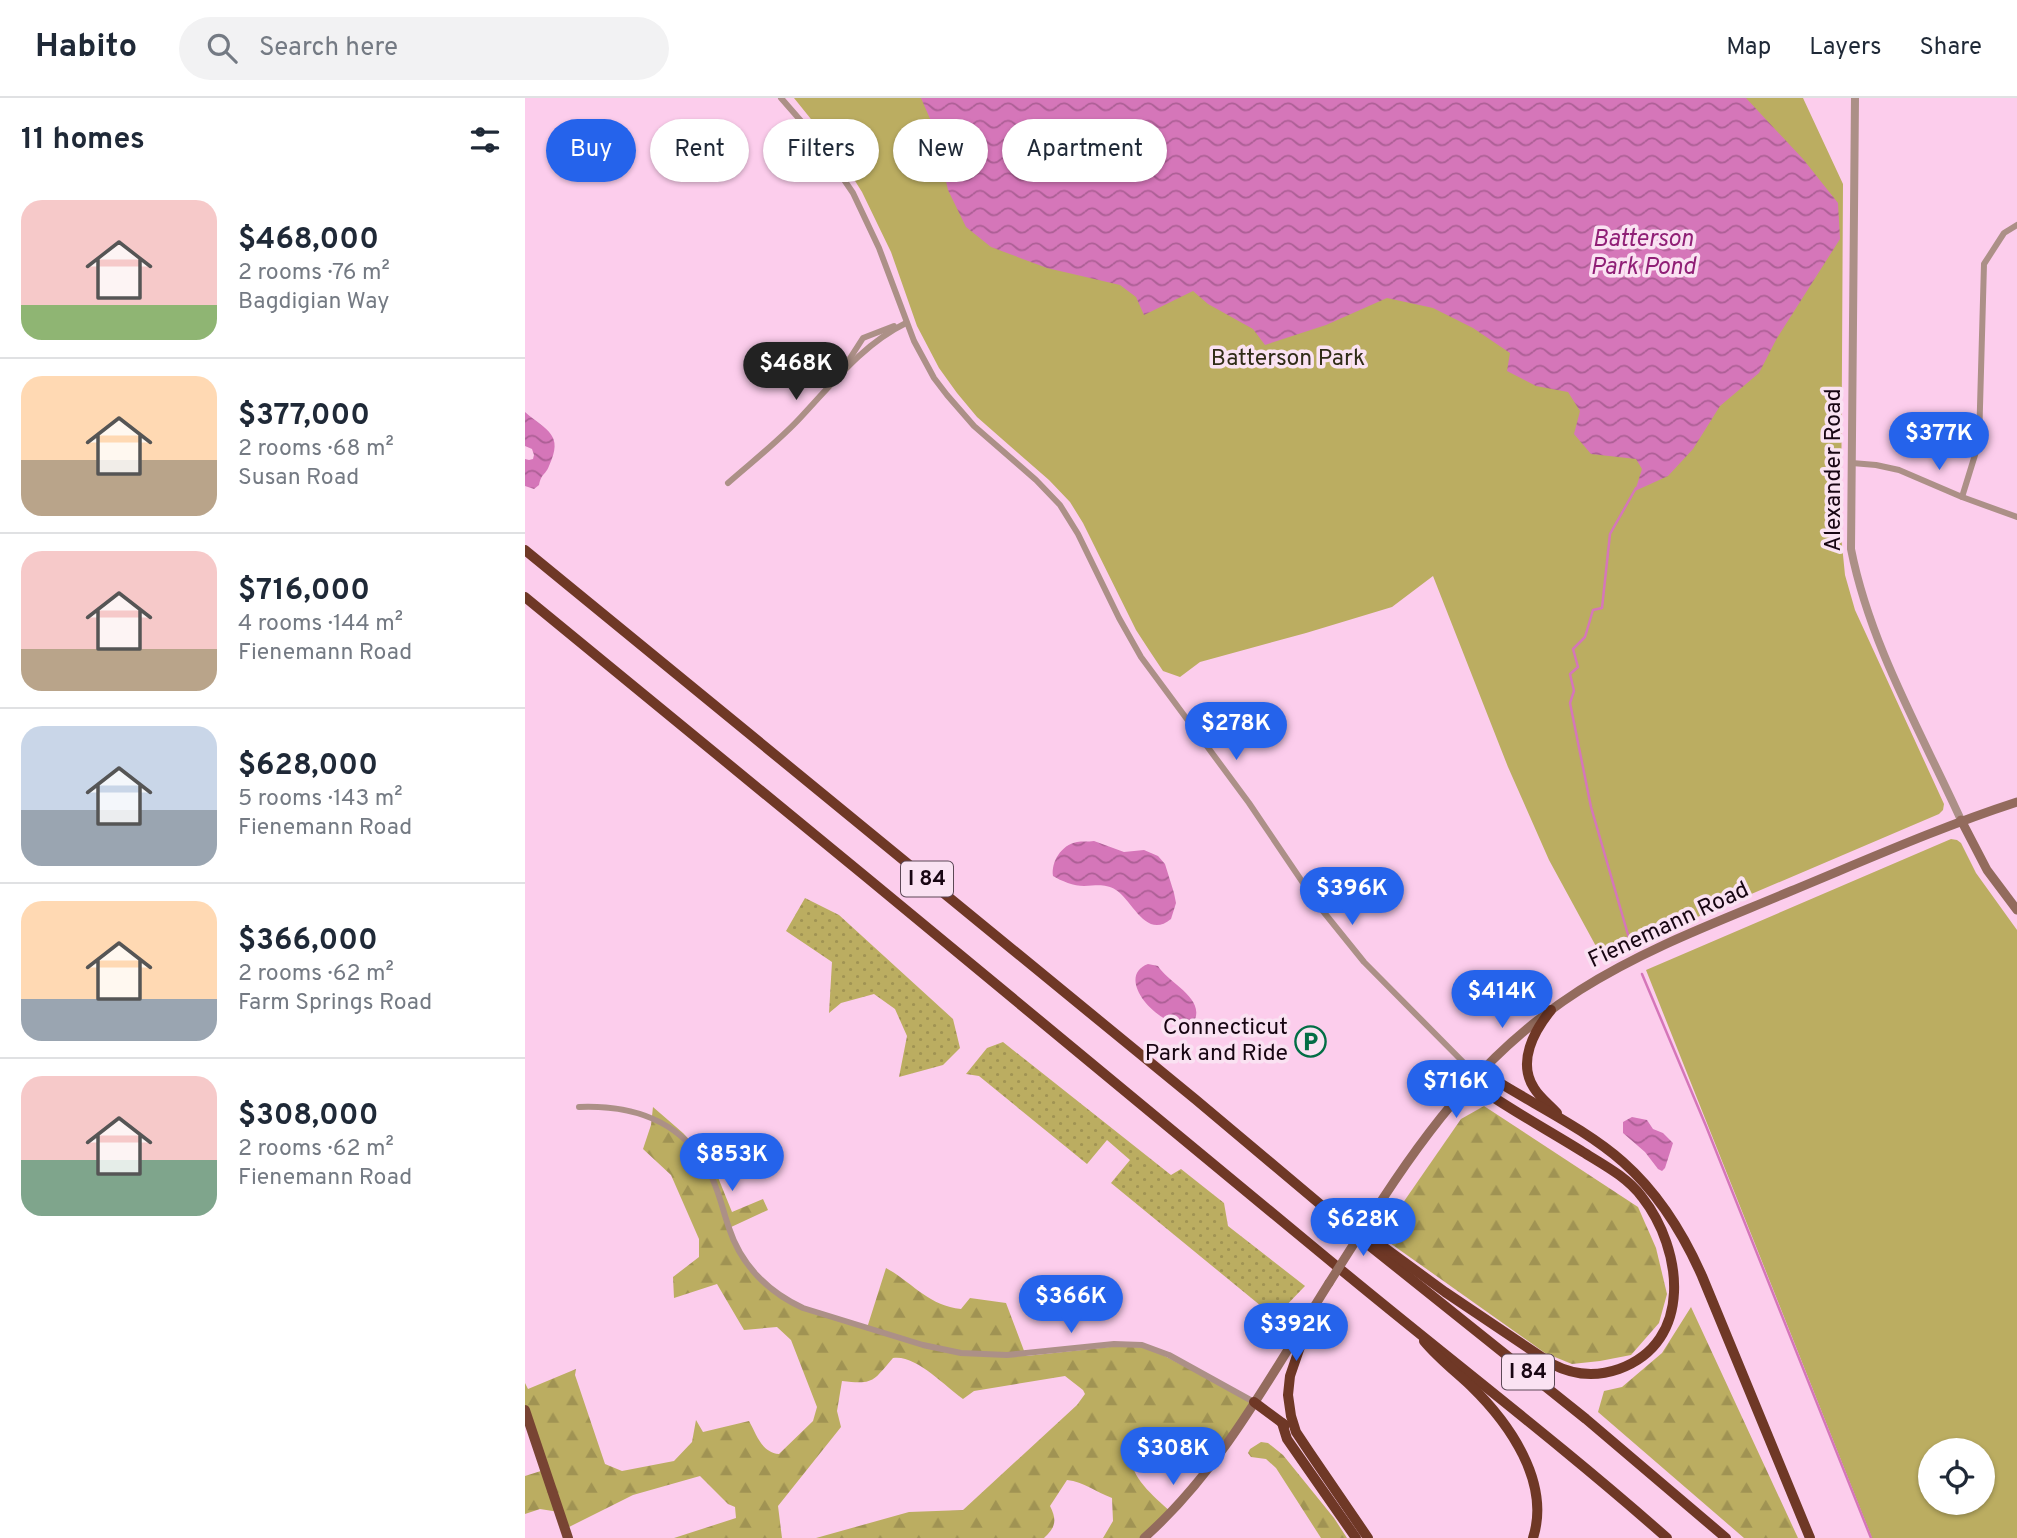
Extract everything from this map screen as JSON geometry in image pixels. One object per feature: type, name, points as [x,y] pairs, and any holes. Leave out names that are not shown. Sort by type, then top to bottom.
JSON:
[{"type":"highway","name":"I 84","points":[[525,550],[1327,1210],[1586,1419],[1726,1538]]},
{"type":"highway","name":"I 84","points":[[525,597],[1553,1440],[1667,1538]]},
{"type":"highway","points":[[1551,1010],[1532,1040],[1527,1070],[1534,1089],[1563,1121]]},
{"type":"highway","points":[[1327,1210],[1556,1366],[1576,1373],[1600,1373],[1630,1364],[1649,1351],[1670,1319],[1674,1304],[1673,1266],[1659,1224],[1636,1189],[1612,1170],[1487,1093],[1479,1085],[1476,1075],[1491,1078],[1604,1147],[1635,1172],[1659,1200],[1680,1233],[1702,1276],[1810,1538]]},
{"type":"highway","points":[[1313,1309],[1289,1384],[1289,1409],[1296,1432],[1369,1538]]},
{"type":"highway","points":[[1414,1328],[1432,1351],[1484,1401],[1514,1439],[1536,1494],[1538,1513],[1533,1538]]},
{"type":"highway","points":[[1254,1402],[1296,1432]]},
{"type":"highway","points":[[525,1410],[568,1538]]},
{"type":"highway","points":[[1282,1423],[1287,1439],[1356,1538]]},
{"type":"main road","name":"Fienemann Road","points":[[1144,1538],[1199,1481],[1220,1452],[1416,1149],[1445,1110],[1505,1048],[1551,1010],[1596,981],[1658,948],[1962,820],[2017,802]]},
{"type":"main road","points":[[1962,820],[1987,870],[2017,910]]},
{"type":"street","points":[[781,98],[822,146],[853,193],[879,248],[922,359],[947,396],[989,440],[1036,480],[1060,505],[1141,657],[1249,803],[1334,927],[1377,976],[1476,1075]]},
{"type":"street","name":"Alexander Road","points":[[1855,98],[1851,549],[1858,582],[1886,659],[1962,820]]},
{"type":"street","points":[[1962,497],[1979,442],[1984,264],[2004,233],[2017,225]]},
{"type":"street","points":[[832,384],[863,338],[906,323]]},
{"type":"street","points":[[729,483],[792,425],[876,340],[906,323]]},
{"type":"street","points":[[1852,463],[1899,470],[2017,517]]},
{"type":"street","points":[[579,1107],[632,1111],[656,1120],[685,1140],[708,1168],[733,1241],[745,1261],[769,1287],[803,1308],[923,1345],[961,1353],[1007,1355],[1114,1344],[1142,1345],[1169,1355],[1254,1402]]},
{"type":"green space","name":"Batterson Park","points":[[794,98],[1803,98],[1843,184],[1841,535],[1845,575],[1855,610],[1944,804],[1943,810],[1653,936],[1604,961],[1549,860],[1508,767],[1433,576],[1392,607],[1200,662],[1180,677],[1163,671],[1136,630],[1070,502],[977,417],[939,368],[917,326],[891,252],[856,182],[879,182],[879,119],[811,119]]},
{"type":"green space","points":[[1951,839],[1961,843],[1976,873],[2017,930],[2017,1538],[1872,1538],[1646,970]]},
{"type":"green space","points":[[805,898],[839,915],[953,1019],[960,1048],[943,1065],[899,1077],[907,1036],[895,1009],[874,994],[841,1003],[829,1013],[832,962],[786,931]]},
{"type":"green space","points":[[1003,1042],[1171,1175],[1181,1169],[1224,1203],[1228,1226],[1305,1286],[1280,1312],[1278,1320],[1111,1183],[1130,1160],[1107,1140],[1087,1164],[979,1076],[966,1074],[987,1048]]},
{"type":"green space","points":[[1484,1106],[1638,1207],[1656,1248],[1667,1294],[1659,1323],[1631,1355],[1572,1364],[1545,1353],[1380,1236],[1461,1119]]},
{"type":"green space","points":[[653,1107],[683,1133],[713,1165],[732,1212],[763,1199],[768,1210],[729,1228],[752,1270],[792,1303],[867,1328],[886,1268],[930,1299],[950,1307],[961,1309],[970,1298],[1006,1303],[1026,1356],[1119,1346],[1149,1348],[1254,1402],[1209,1469],[1189,1438],[1170,1427],[1145,1430],[1135,1445],[1132,1463],[1139,1480],[1172,1513],[1146,1538],[1103,1538],[1113,1521],[1112,1498],[1067,1480],[1050,1506],[1054,1523],[1044,1538],[816,1538],[909,1512],[963,1510],[1077,1405],[1085,1394],[1065,1376],[974,1391],[963,1399],[920,1366],[902,1358],[893,1358],[881,1372],[867,1382],[842,1381],[837,1411],[841,1427],[778,1506],[782,1538],[674,1538],[736,1518],[735,1507],[728,1504],[700,1476],[633,1495],[565,1529],[559,1512],[540,1509],[525,1514],[525,1476],[544,1470],[525,1410],[525,1383],[528,1389],[576,1369],[575,1375],[605,1464],[622,1471],[674,1461],[692,1442],[696,1420],[703,1432],[749,1421],[764,1446],[779,1454],[813,1421],[817,1407],[791,1340],[777,1327],[744,1330],[717,1284],[674,1298],[673,1277],[699,1257],[699,1239],[671,1175],[643,1149],[651,1125]]},
{"type":"green space","points":[[1691,1307],[1798,1538],[1744,1538],[1598,1412],[1604,1391],[1622,1387],[1662,1353]]},
{"type":"green space","points":[[1261,1442],[1268,1443],[1283,1455],[1347,1538],[1321,1538],[1276,1468],[1266,1459],[1251,1457],[1248,1453]]},
{"type":"water","name":"Batterson Park Pond","points":[[921,98],[1746,98],[1803,159],[1838,203],[1840,239],[1777,338],[1759,373],[1720,406],[1693,449],[1668,476],[1635,491],[1642,469],[1636,459],[1591,454],[1574,434],[1580,411],[1568,392],[1536,386],[1507,371],[1510,353],[1473,328],[1433,308],[1387,298],[1326,325],[1265,345],[1253,329],[1208,304],[1193,291],[1144,315],[1136,297],[1120,285],[1047,268],[991,247],[966,227],[946,182],[988,182],[988,119],[930,119]]},
{"type":"water","points":[[525,412],[551,434],[555,447],[548,469],[534,489],[525,486],[525,459],[533,459],[534,455],[532,449],[525,446]]},
{"type":"water","points":[[1094,841],[1124,852],[1144,850],[1158,856],[1165,864],[1174,893],[1176,903],[1171,919],[1154,925],[1147,922],[1122,895],[1108,886],[1076,885],[1053,876],[1055,860],[1062,850],[1077,842]]},
{"type":"water","points":[[1148,964],[1158,966],[1191,999],[1196,1014],[1193,1023],[1169,1021],[1146,1003],[1135,981],[1138,971]]},
{"type":"water","points":[[1632,1117],[1647,1120],[1653,1129],[1663,1133],[1673,1143],[1662,1171],[1623,1133],[1623,1122]]},
{"type":"waterway","points":[[1631,945],[1591,807],[1570,703],[1574,691],[1570,674],[1578,667],[1573,649],[1585,637],[1593,610],[1602,608],[1610,534],[1636,488]]},
{"type":"waterway","points":[[1642,974],[1706,1126],[1871,1538]]},
{"type":"place","name":"Connecticut Park and Ride","points":[[1311,1041]]}]
